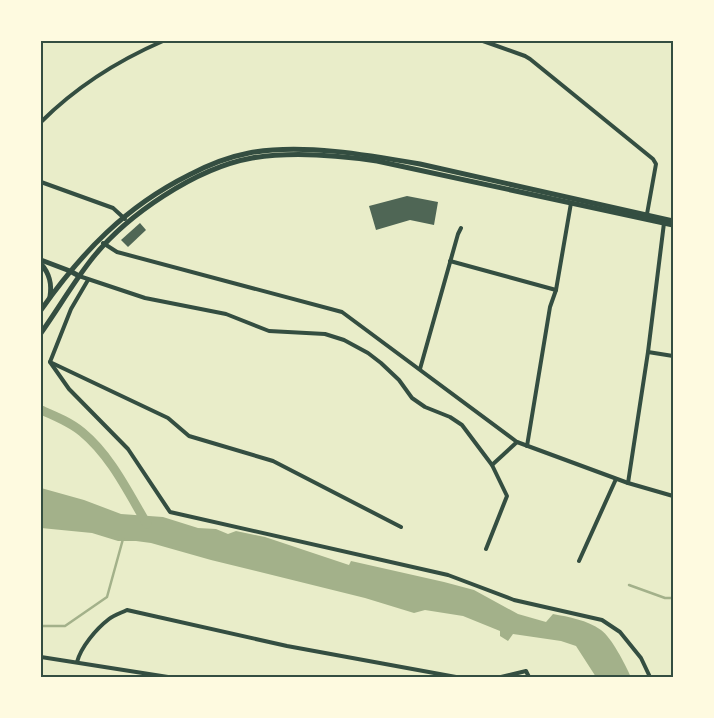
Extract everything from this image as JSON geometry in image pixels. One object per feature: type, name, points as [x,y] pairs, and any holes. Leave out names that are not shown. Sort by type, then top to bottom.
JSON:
[{"type":"main road","points":[[41,310],[70,271],[99,239],[124,217],[168,186],[218,161],[251,152],[294,150],[358,154],[420,164],[673,220]]},
{"type":"main road","points":[[41,333],[79,276],[104,244],[129,222],[156,200],[173,190],[220,167],[252,158],[287,155],[336,156],[377,162],[673,225]]},
{"type":"main road","points":[[41,262],[70,271],[79,276]]},
{"type":"main road","points":[[41,262],[50,280],[49,298]]},
{"type":"street","points":[[41,122],[88,82],[128,57],[162,41]]},
{"type":"street","points":[[483,41],[530,59],[653,159],[656,164],[647,214]]},
{"type":"street","points":[[41,182],[113,208],[129,222]]},
{"type":"street","points":[[527,446],[550,307],[556,290],[571,203]]},
{"type":"street","points":[[628,483],[648,352],[664,223]]},
{"type":"street","points":[[420,369],[461,228]]},
{"type":"street","points":[[99,239],[117,252],[342,312],[517,442],[616,479],[673,496]]},
{"type":"street","points":[[450,261],[556,290]]},
{"type":"street","points":[[79,276],[145,298],[226,314],[269,330],[325,334],[344,340],[368,353],[399,380],[412,398],[425,407],[450,417],[462,425],[492,465],[507,496],[486,549]]},
{"type":"street","points":[[50,362],[71,309],[88,280]]},
{"type":"street","points":[[648,352],[673,356]]},
{"type":"street","points":[[50,362],[168,418],[189,436],[274,461],[401,527]]},
{"type":"street","points":[[50,362],[69,389],[128,449],[170,512],[448,575],[514,600],[602,620],[620,632],[640,658],[650,677]]},
{"type":"street","points":[[492,465],[517,442]]},
{"type":"street","points":[[579,561],[616,479]]},
{"type":"street","points":[[77,662],[79,652],[102,625],[110,617],[127,610],[287,646],[456,677]]},
{"type":"street","points":[[41,657],[168,677]]},
{"type":"street","points":[[501,677],[526,671],[529,677]]},
{"type":"shaded area","points":[[41,488],[84,500],[121,514],[163,517],[198,528],[216,529],[228,534],[236,531],[265,537],[349,565],[351,561],[444,582],[474,590],[518,614],[546,622],[553,614],[584,621],[605,634],[618,652],[631,677],[596,677],[576,646],[561,641],[513,634],[508,641],[500,636],[500,631],[463,616],[425,610],[414,613],[365,598],[211,560],[151,543],[118,541],[92,533],[41,528]]},
{"type":"building","points":[[407,196],[438,202],[434,225],[410,220],[376,230],[369,206]]},
{"type":"building","points":[[140,223],[146,230],[128,247],[121,240]]},
{"type":"waterway","points":[[41,410],[72,425],[102,452],[147,524]]},
{"type":"waterway","points":[[41,626],[65,626],[107,597],[123,539]]},
{"type":"waterway","points":[[629,585],[665,598],[673,598]]}]
